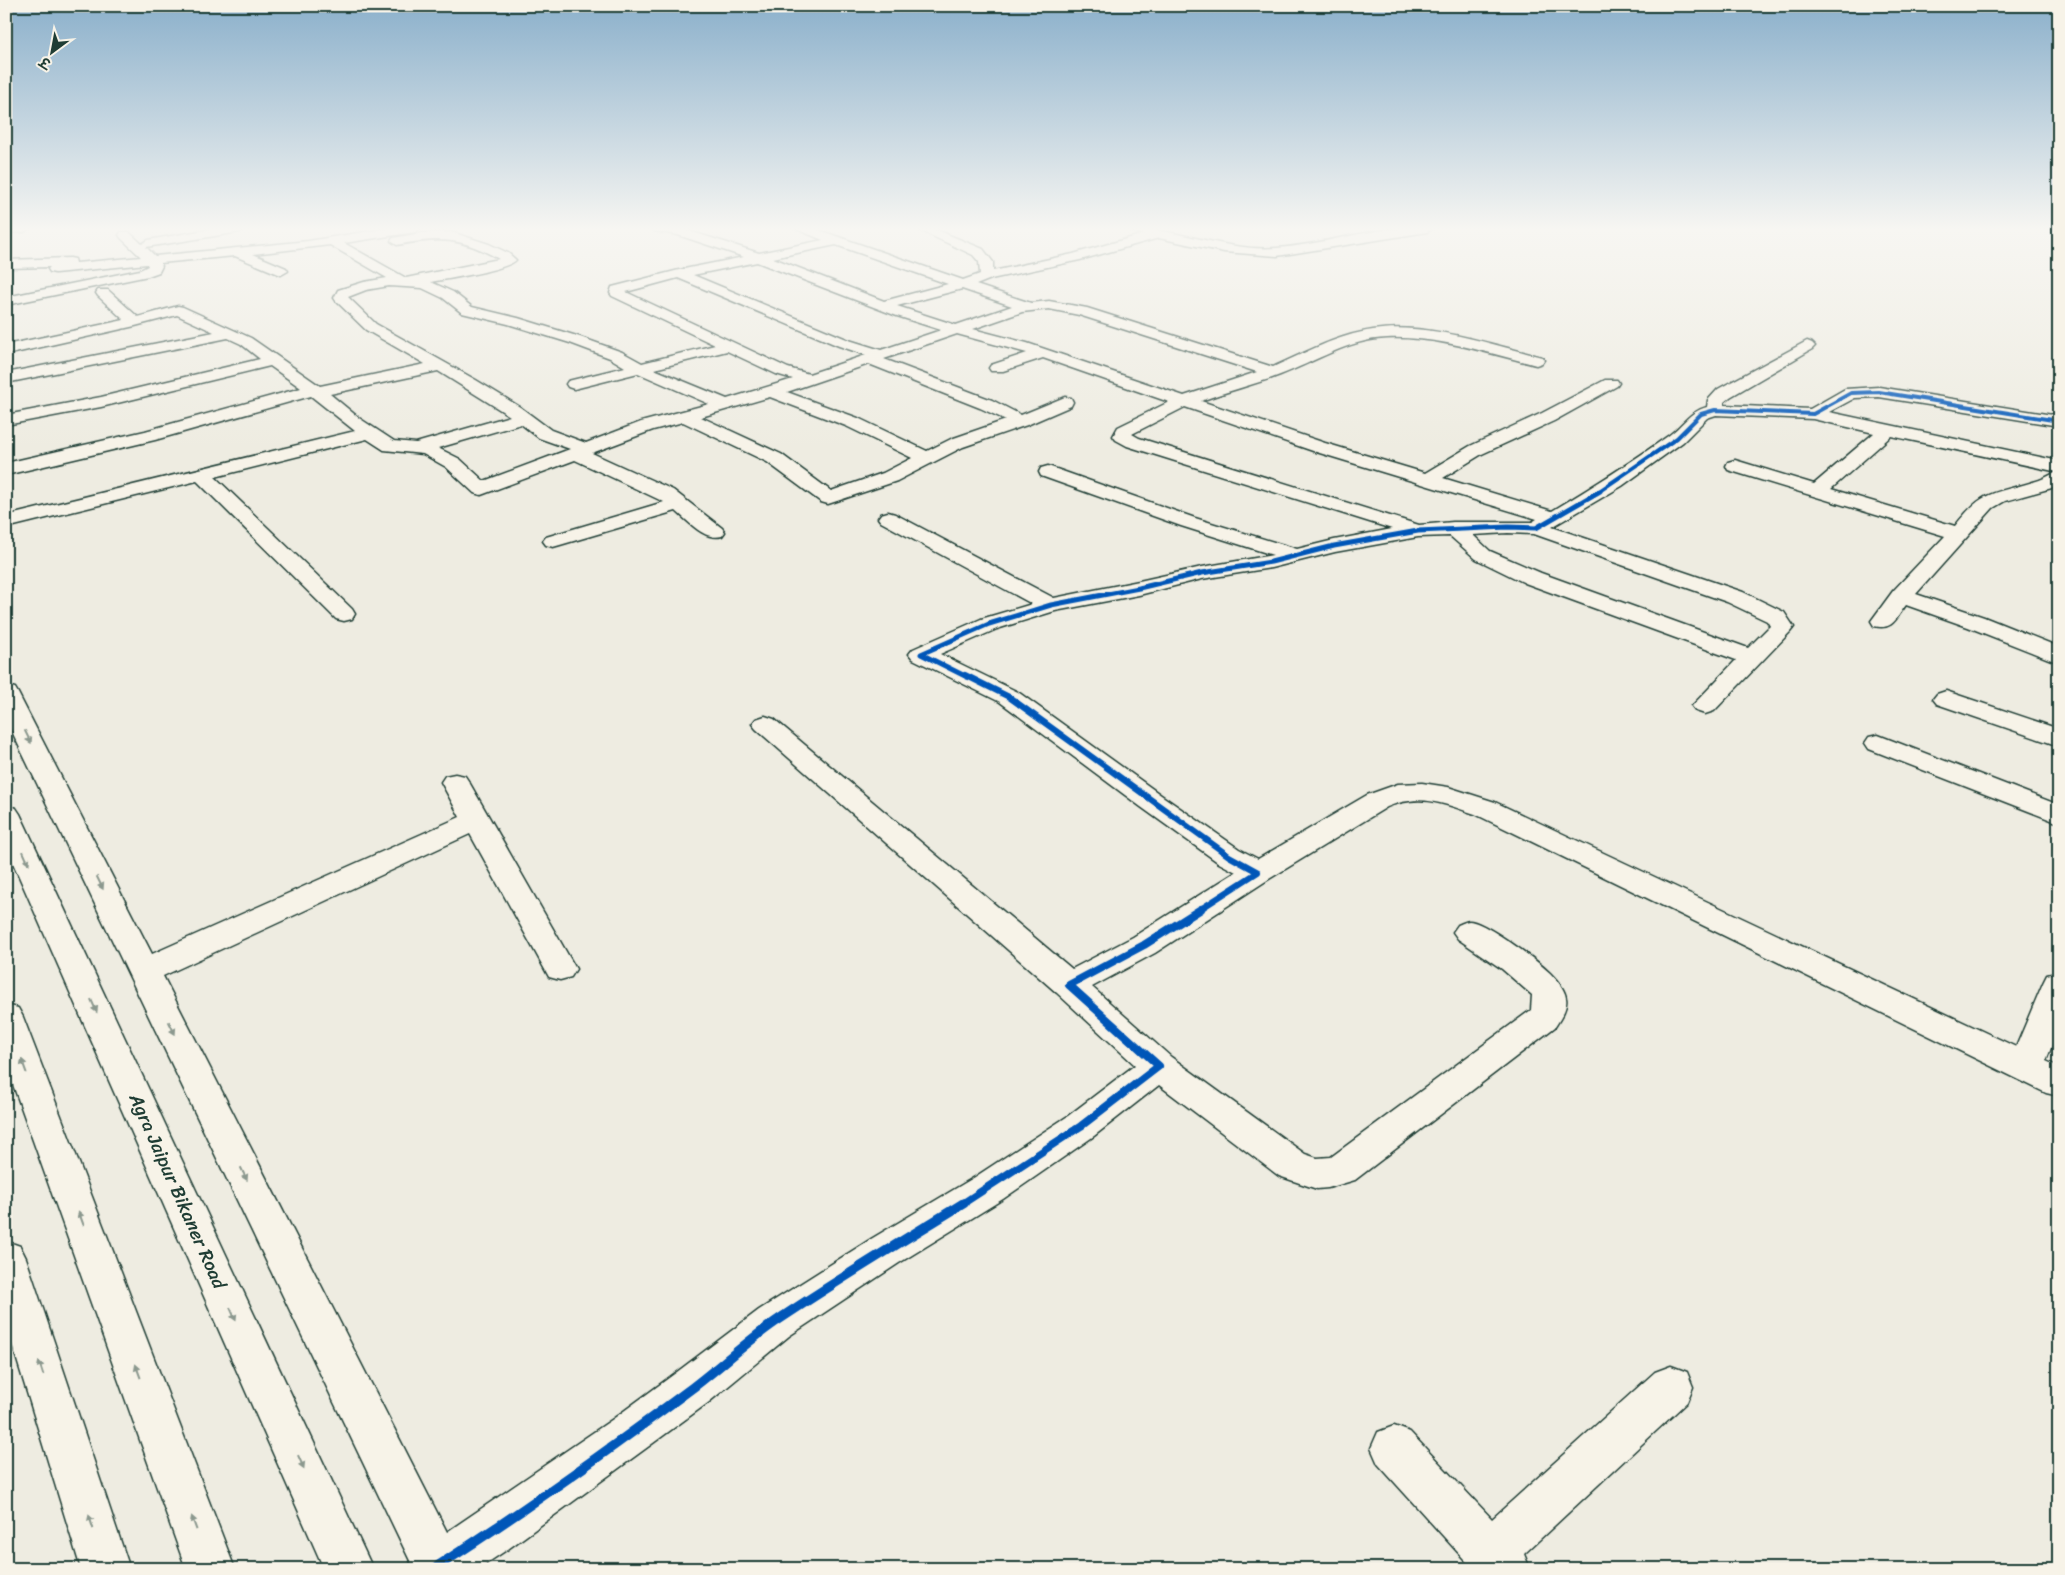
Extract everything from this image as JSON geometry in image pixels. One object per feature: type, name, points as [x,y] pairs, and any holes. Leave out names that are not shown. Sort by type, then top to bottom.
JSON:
[{"type":"main road","points":[[112,302],[135,322]]},
{"type":"main road","points":[[345,302],[371,327],[440,366],[524,418],[545,434],[666,494],[715,532]]},
{"type":"main road","points":[[455,302],[460,307],[467,310],[513,320],[616,355],[639,368],[724,404]]},
{"type":"main road","points":[[635,302],[782,371],[810,379]]},
{"type":"main road","points":[[745,302],[1021,421]]},
{"type":"main road","points":[[875,302],[955,329],[1043,353],[1240,421],[1429,479],[1735,598],[1776,617],[1782,627],[1705,706]]},
{"type":"main road","points":[[884,305],[898,302]]},
{"type":"main road","points":[[1014,302],[1030,307]]},
{"type":"main road","points":[[6,350],[135,322],[178,310],[246,341],[316,391],[353,422],[390,446],[427,449],[453,463],[481,489],[647,426],[772,392],[1020,308],[1049,305],[1082,311],[1273,372]]},
{"type":"main road","points":[[6,378],[231,333]]},
{"type":"main road","points":[[1418,531],[1133,442],[1122,436],[1124,431],[1139,422],[1216,390],[1273,372],[1344,342],[1370,335],[1388,333],[1445,340],[1536,360]]},
{"type":"main road","points":[[574,384],[729,346]]},
{"type":"main road","points":[[1715,410],[1716,400],[1724,392],[1806,346]]},
{"type":"main road","points":[[997,368],[1043,353]]},
{"type":"main road","points":[[6,420],[101,402],[274,360]]},
{"type":"main road","points":[[6,469],[149,436],[316,391],[440,366]]},
{"type":"main road","points":[[1429,479],[1476,450],[1548,417],[1611,383]]},
{"type":"main road","points":[[772,392],[852,422],[926,458]]},
{"type":"main road","points":[[1813,414],[1851,393],[1879,392],[2059,422]]},
{"type":"main road","points":[[685,416],[728,434],[774,458],[828,498],[890,477],[957,443],[1021,421],[1066,402]]},
{"type":"main road","points":[[1258,872],[1229,856],[1150,801],[1009,697],[921,654],[989,624],[1051,605],[1140,588],[1202,573],[1271,562],[1387,535],[1453,528],[1545,523],[1651,458],[1677,438],[1701,414],[1715,410],[1813,414],[2059,467]]},
{"type":"main road","points":[[417,448],[524,418]]},
{"type":"main road","points":[[1816,491],[1888,430]]},
{"type":"main road","points":[[6,522],[370,433]]},
{"type":"main road","points":[[1735,466],[1959,534]]},
{"type":"main road","points":[[1048,472],[1188,522],[1296,556]]},
{"type":"main road","points":[[201,474],[344,614]]},
{"type":"main road","points":[[1882,621],[1901,596],[1988,502],[2010,494],[2035,490],[2059,478]]},
{"type":"main road","points":[[554,541],[680,504]]},
{"type":"main road","points":[[888,518],[968,559],[1012,586],[1051,605]]},
{"type":"main road","points":[[1453,528],[1483,555],[1532,578],[1753,658]]},
{"type":"main road","points":[[1901,596],[1976,622],[2059,656]]},
{"type":"main road","points":[[6,693],[439,1567],[629,1434],[774,1324],[885,1251],[989,1188],[1073,1131],[1159,1066]]},
{"type":"main road","points":[[1946,699],[2059,738]]},
{"type":"main road","points":[[766,724],[1069,984],[1159,1066],[1292,1165],[1310,1174],[1325,1174],[1342,1169],[1543,1018],[1548,1009],[1549,997],[1544,986],[1532,975],[1469,932]]},
{"type":"main road","points":[[1878,743],[2059,815]]},
{"type":"main road","points":[[455,782],[560,970]]},
{"type":"main road","points":[[1069,984],[1144,945],[1258,872],[1377,802],[1398,792],[1422,791],[1448,795],[1485,808],[2059,1083]]},
{"type":"main road","name":"Agra Jaipur Bikaner Road","points":[[6,814],[349,1569]]},
{"type":"main road","points":[[144,971],[477,820]]},
{"type":"main road","points":[[2026,1067],[2059,983]]},
{"type":"main road","points":[[6,1017],[212,1569]]},
{"type":"main road","points":[[6,1258],[106,1569]]},
{"type":"main road","points":[[1394,1448],[1499,1560],[1671,1386]]},
{"type":"cycle path","points":[[438,1566],[491,1532],[629,1434],[693,1387],[774,1323],[885,1251],[989,1188],[1081,1126],[1159,1066],[1069,985],[1144,945],[1258,872],[1229,856],[1009,697],[921,654],[989,624],[1051,605],[1139,588],[1202,573],[1271,562],[1334,546],[1418,531],[1508,527],[1536,528],[1615,482],[1677,438],[1701,414],[1715,410],[1813,414],[1851,393],[1879,392],[2059,421]]}]
